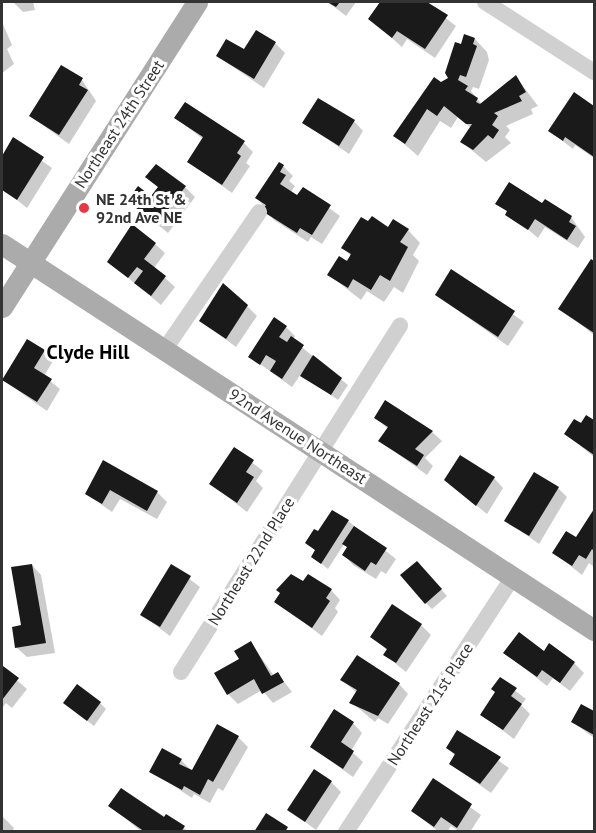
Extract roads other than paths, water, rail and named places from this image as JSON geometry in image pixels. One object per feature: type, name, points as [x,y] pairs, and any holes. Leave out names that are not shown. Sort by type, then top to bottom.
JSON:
[{"type":"main road","name":"Northeast 24th Street","points":[[2,307],[197,2]]},
{"type":"main road","name":"92nd Avenue Northeast","points":[[2,244],[594,630]]},
{"type":"street","points":[[485,2],[594,72]]},
{"type":"street","points":[[165,349],[259,212]]},
{"type":"street","name":"Northeast 22nd Place","points":[[182,672],[400,326]]},
{"type":"street","name":"Northeast 21st Place","points":[[346,831],[513,576]]},
{"type":"place","name":"NE 24th St & 92nd Ave NE","points":[[84,208]]},
{"type":"district","name":"Clyde Hill","points":[[88,352]]}]
